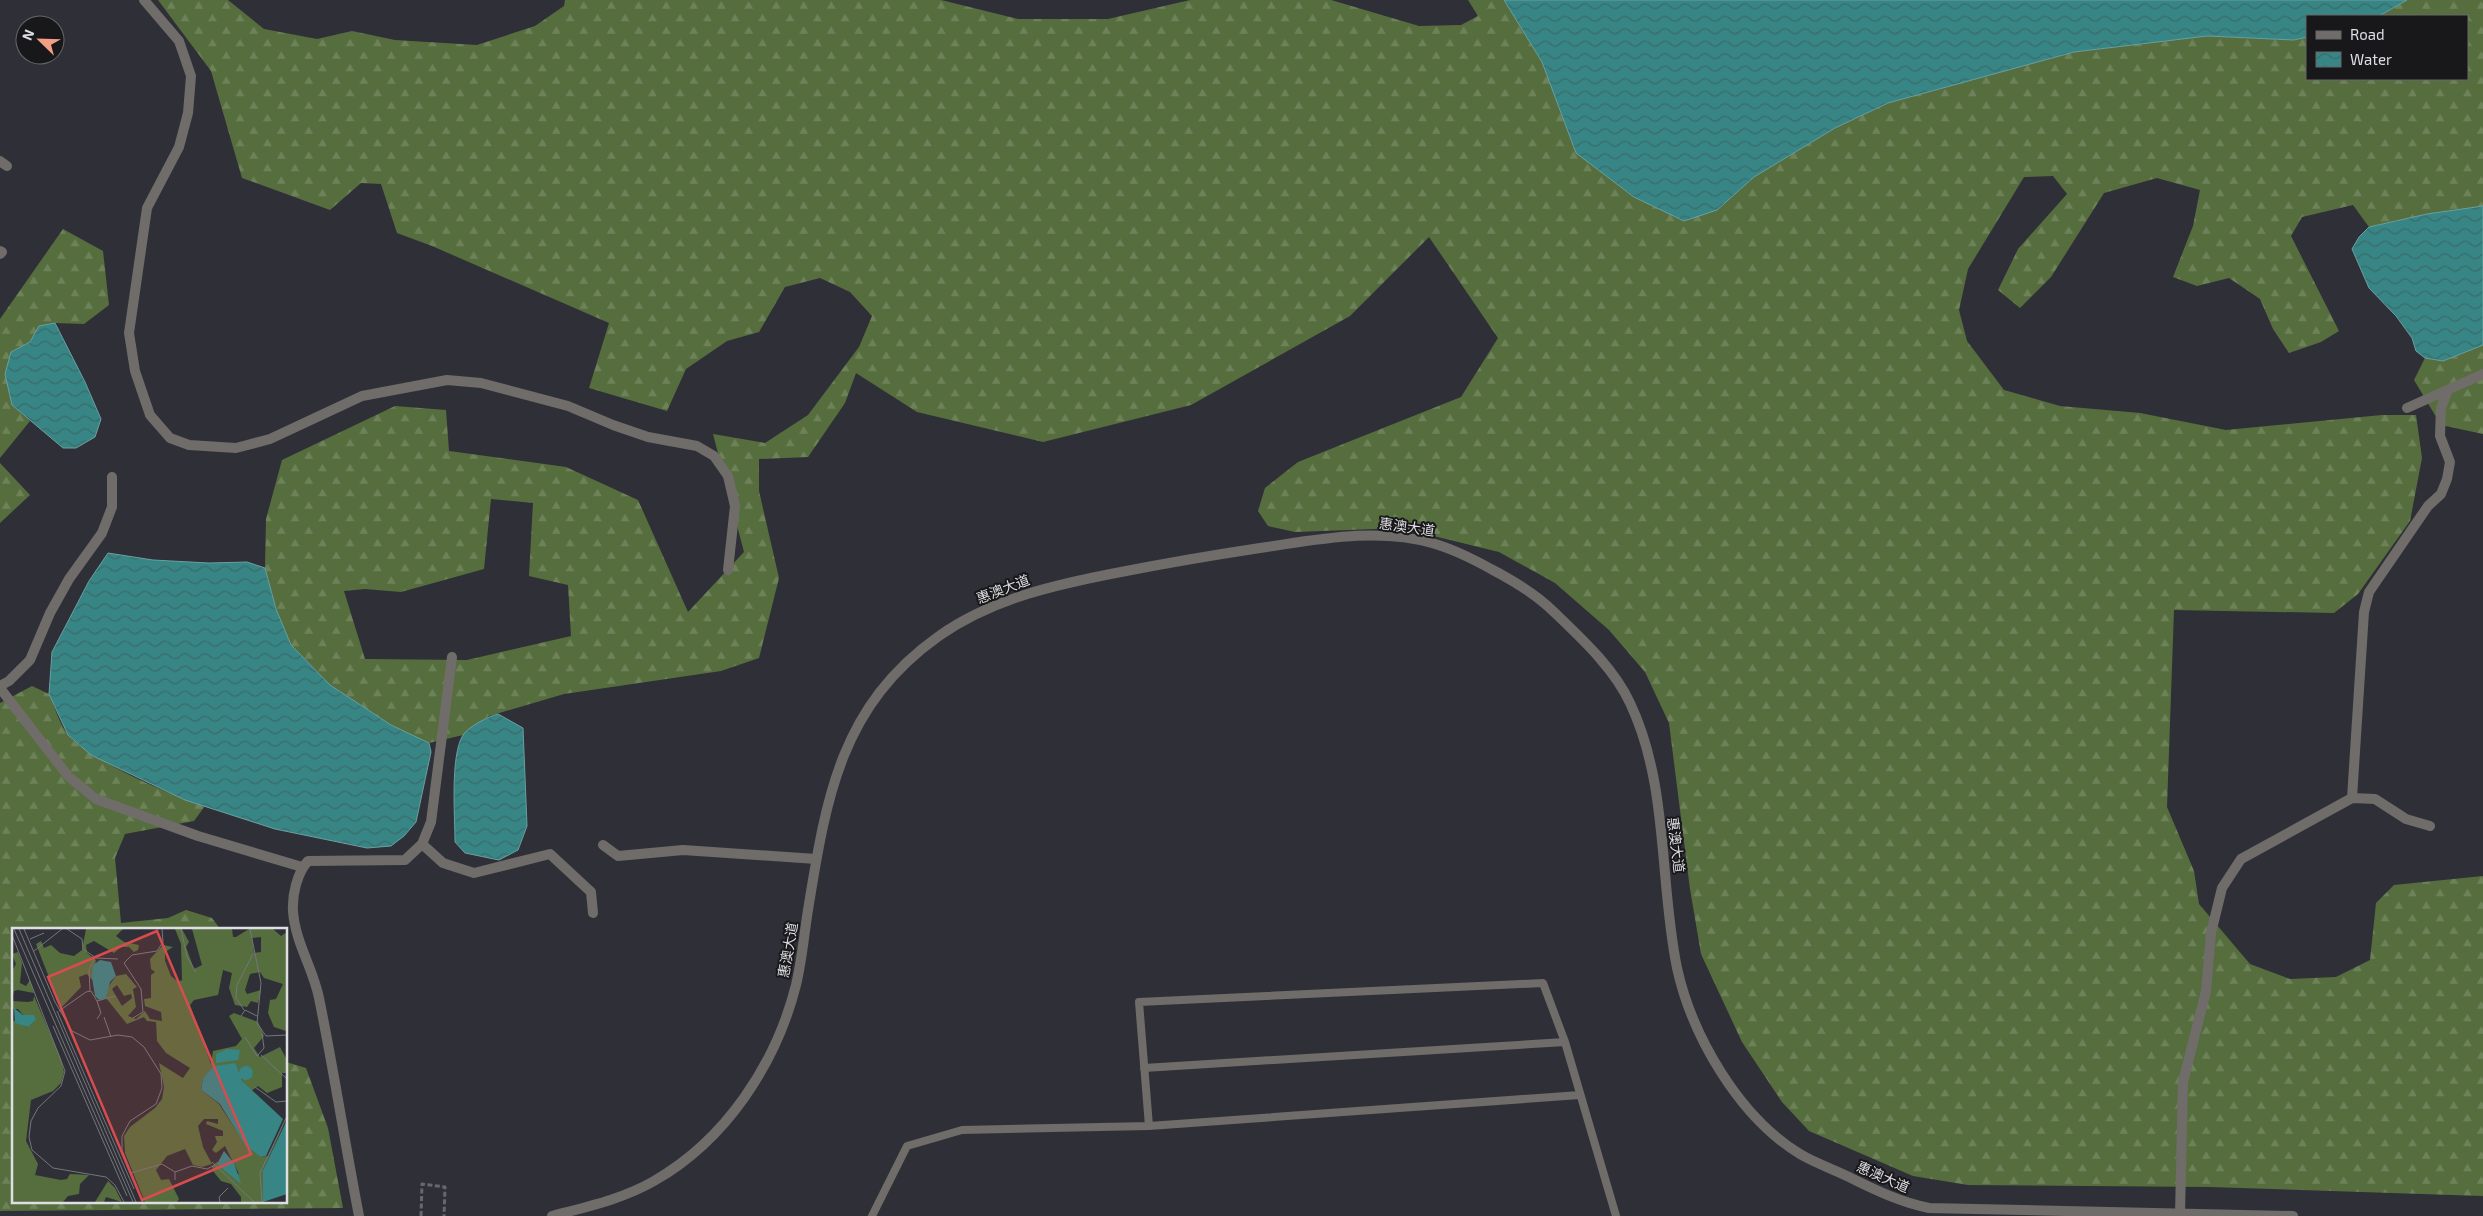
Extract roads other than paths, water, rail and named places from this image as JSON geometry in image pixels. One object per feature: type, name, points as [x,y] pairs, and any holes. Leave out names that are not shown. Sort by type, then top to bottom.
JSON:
[{"type":"street","points":[[144,0],[179,40],[191,76],[188,114],[180,147],[147,208],[129,333],[136,371],[150,415],[170,438],[189,446],[236,448],[270,440],[362,396],[447,380],[481,383],[568,406],[648,437],[697,446],[714,456],[728,476],[735,506],[728,570]]},
{"type":"street","points":[[2406,408],[2483,374]]},
{"type":"street","points":[[2352,798],[2364,612],[2369,592],[2428,506],[2441,494],[2450,462],[2440,436],[2441,408],[2448,390]]},
{"type":"street","points":[[112,477],[112,507],[102,533],[64,587],[50,613],[30,660],[0,687],[68,776],[96,798],[198,836],[302,867]]},
{"type":"street","name":"惠澳大道","points":[[552,1216],[610,1200],[650,1184],[690,1158],[743,1100],[783,1028],[797,981],[822,823],[834,782],[862,716],[882,688],[906,662],[969,617],[1047,587],[1185,559],[1323,539],[1369,536],[1431,542],[1472,559],[1509,579],[1544,602],[1605,665],[1629,699],[1649,758],[1678,969],[1691,1012],[1716,1066],[1743,1103],[1770,1130],[1798,1153],[1900,1202],[1929,1208],[2293,1216]]},
{"type":"street","points":[[359,1216],[319,996],[296,934],[292,909],[297,880],[302,867],[308,862],[405,860],[422,844],[431,822],[452,657]]},
{"type":"street","points":[[2180,1214],[2183,1082],[2206,991],[2211,933],[2222,888],[2241,859],[2352,798],[2375,799],[2406,819],[2430,826]]},
{"type":"street","points":[[422,844],[443,863],[474,873],[550,854],[591,892],[593,913]]},
{"type":"street","points":[[603,845],[618,856],[683,850],[816,859]]},
{"type":"lane","points":[[1149,1126],[1140,1002],[1543,984],[1566,1042],[1616,1216]]},
{"type":"lane","points":[[1144,1068],[1566,1042]]},
{"type":"lane","points":[[872,1216],[907,1146],[962,1130],[1149,1126],[1580,1095]]},
{"type":"water","points":[[1504,0],[2407,0],[2381,15],[2306,15],[2306,37],[2294,40],[2207,36],[2074,52],[1888,103],[1835,128],[1754,177],[1717,210],[1684,221],[1634,197],[1576,153],[1542,62]]},
{"type":"water","points":[[2483,206],[2483,345],[2443,361],[2425,358],[2416,351],[2412,338],[2396,316],[2369,288],[2352,249],[2359,237],[2369,227],[2427,214]]},
{"type":"water","points":[[55,323],[85,382],[101,419],[95,437],[76,448],[63,448],[12,405],[5,374],[11,352],[30,342],[39,326]]},
{"type":"water","points":[[108,553],[153,560],[209,563],[247,562],[265,568],[276,609],[291,645],[330,685],[391,725],[429,743],[431,752],[416,822],[404,836],[391,846],[367,848],[275,829],[185,800],[91,755],[68,735],[49,694],[52,652],[89,581]]},
{"type":"water","points":[[498,714],[523,728],[527,826],[518,850],[499,860],[465,853],[455,842],[454,802],[456,757],[463,735],[479,722]]}]
